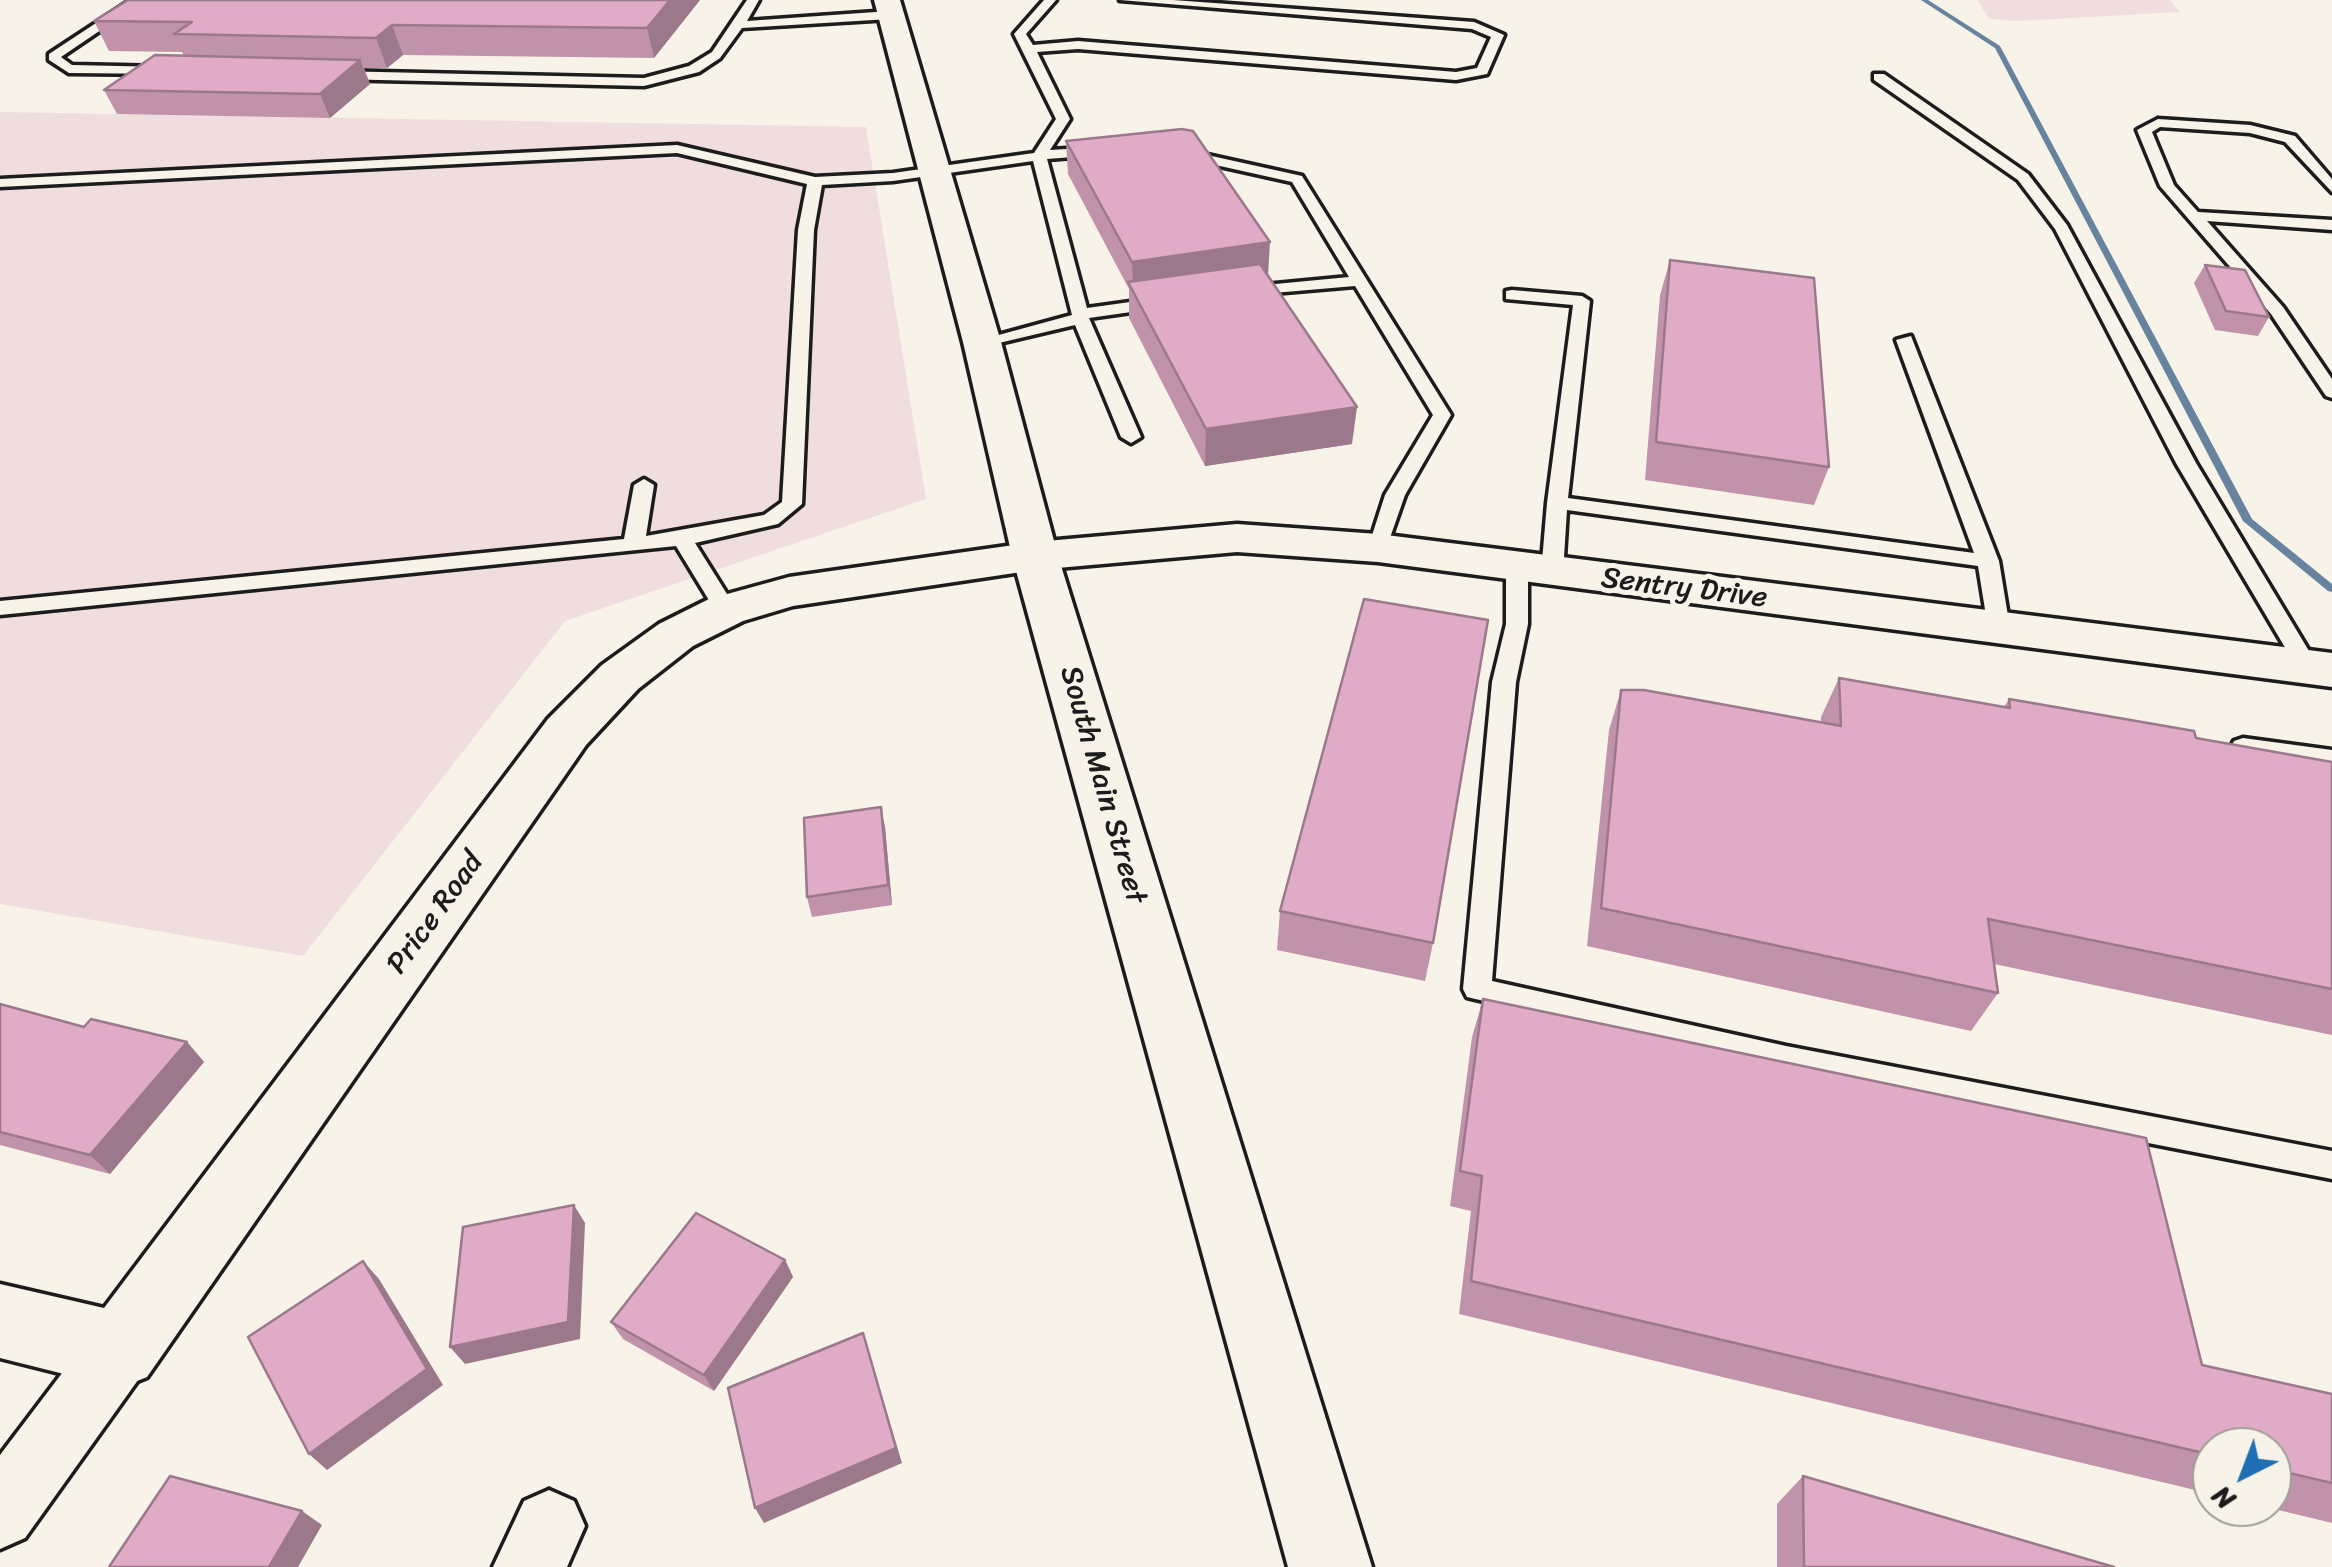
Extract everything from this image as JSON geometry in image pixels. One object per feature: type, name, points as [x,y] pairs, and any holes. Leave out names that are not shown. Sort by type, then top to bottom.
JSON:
[{"type":"main road","name":"South Main Street","points":[[888,7],[982,342],[1035,556],[1330,1567]]},
{"type":"main road","name":"Sentry Drive","points":[[1035,556],[1236,538],[1378,548],[2320,668]]},
{"type":"main road","name":"Price Road","points":[[120,1350],[567,732],[620,676],[676,634],[726,610],[789,592],[1035,556]]},
{"type":"main road","points":[[0,1321],[120,1350]]},
{"type":"street","name":"Price Road","points":[[0,1513],[120,1350]]},
{"type":"lane","points":[[139,0],[53,57],[69,70],[188,72]]},
{"type":"lane","points":[[327,75],[644,82],[716,56],[753,0]]},
{"type":"lane","points":[[1050,0],[1020,34],[1063,120],[1039,156],[1080,316],[1131,437]]},
{"type":"lane","points":[[1030,48],[1078,45],[1456,76],[1482,70],[1498,35],[1474,26],[1126,0]]},
{"type":"lane","points":[[738,25],[888,7]]},
{"type":"lane","points":[[1878,77],[2024,177],[2062,228],[2186,463],[2320,668]]},
{"type":"lane","points":[[2332,188],[2290,139],[2250,130],[2158,123],[2144,130],[2167,186],[2277,311],[2332,392]]},
{"type":"lane","points":[[0,183],[677,149],[816,182],[1113,151]]},
{"type":"lane","points":[[1170,151],[1297,179],[1442,414],[1396,495],[1378,548]]},
{"type":"lane","points":[[0,608],[682,539],[770,520],[792,504],[806,230],[816,182]]},
{"type":"lane","points":[[2194,216],[2332,225]]},
{"type":"lane","points":[[1218,294],[1360,281]]},
{"type":"lane","points":[[1512,295],[1582,301],[1556,503],[1517,624],[1504,682],[1478,989],[1786,1060],[2332,1165]]},
{"type":"lane","points":[[982,342],[1080,316],[1179,300]]},
{"type":"lane","points":[[1905,340],[1988,561],[2000,628]]},
{"type":"lane","points":[[634,543],[644,486]]},
{"type":"lane","points":[[1556,503],[1988,561]]},
{"type":"lane","points":[[682,539],[726,610]]},
{"type":"lane","points":[[2211,744],[2332,759]]},
{"type":"shaded area","points":[[1977,0],[2170,0],[2180,12],[2019,21],[1989,19]]},
{"type":"shaded area","points":[[0,112],[866,127],[926,499],[565,621],[303,956],[0,904]]},
{"type":"building","points":[[128,0],[670,0],[647,28],[392,25],[376,38],[174,34],[192,22],[94,21]]},
{"type":"building","points":[[155,55],[360,60],[320,94],[104,90]]},
{"type":"building","points":[[1193,131],[1270,242],[1132,262],[1066,141]]},
{"type":"building","points":[[1670,260],[1814,278],[1829,467],[1656,442]]},
{"type":"building","points":[[1260,264],[1357,407],[1206,429],[1128,282]]},
{"type":"building","points":[[2205,265],[2245,270],[2269,317],[2226,311]]},
{"type":"building","points":[[1364,599],[1488,620],[1433,943],[1280,911]]},
{"type":"building","points":[[1839,678],[2010,708],[2009,699],[2194,731],[2196,738],[2332,762],[2332,989],[1988,919],[1998,993],[1601,908],[1621,690],[1644,690],[1841,726]]},
{"type":"building","points":[[881,807],[888,885],[807,897],[804,818]]},
{"type":"building","points":[[1483,999],[2146,1138],[2202,1365],[2332,1394],[2332,1483],[2292,1474],[2292,1427],[2192,1427],[2192,1450],[1471,1281],[1482,1176],[1460,1171]]},
{"type":"building","points":[[0,1004],[84,1027],[91,1019],[187,1042],[90,1155],[0,1132]]},
{"type":"building","points":[[574,1205],[568,1322],[450,1347],[463,1227]]},
{"type":"building","points":[[696,1213],[785,1260],[704,1375],[611,1322]]},
{"type":"building","points":[[363,1261],[427,1369],[309,1454],[248,1337]]},
{"type":"building","points":[[863,1333],[896,1448],[755,1508],[728,1388]]},
{"type":"building","points":[[170,1476],[302,1511],[269,1567],[109,1567]]},
{"type":"building","points":[[1803,1476],[2114,1567],[1804,1567]]},
{"type":"waterway","points":[[1924,0],[1998,47],[2248,521],[2332,589]]}]
